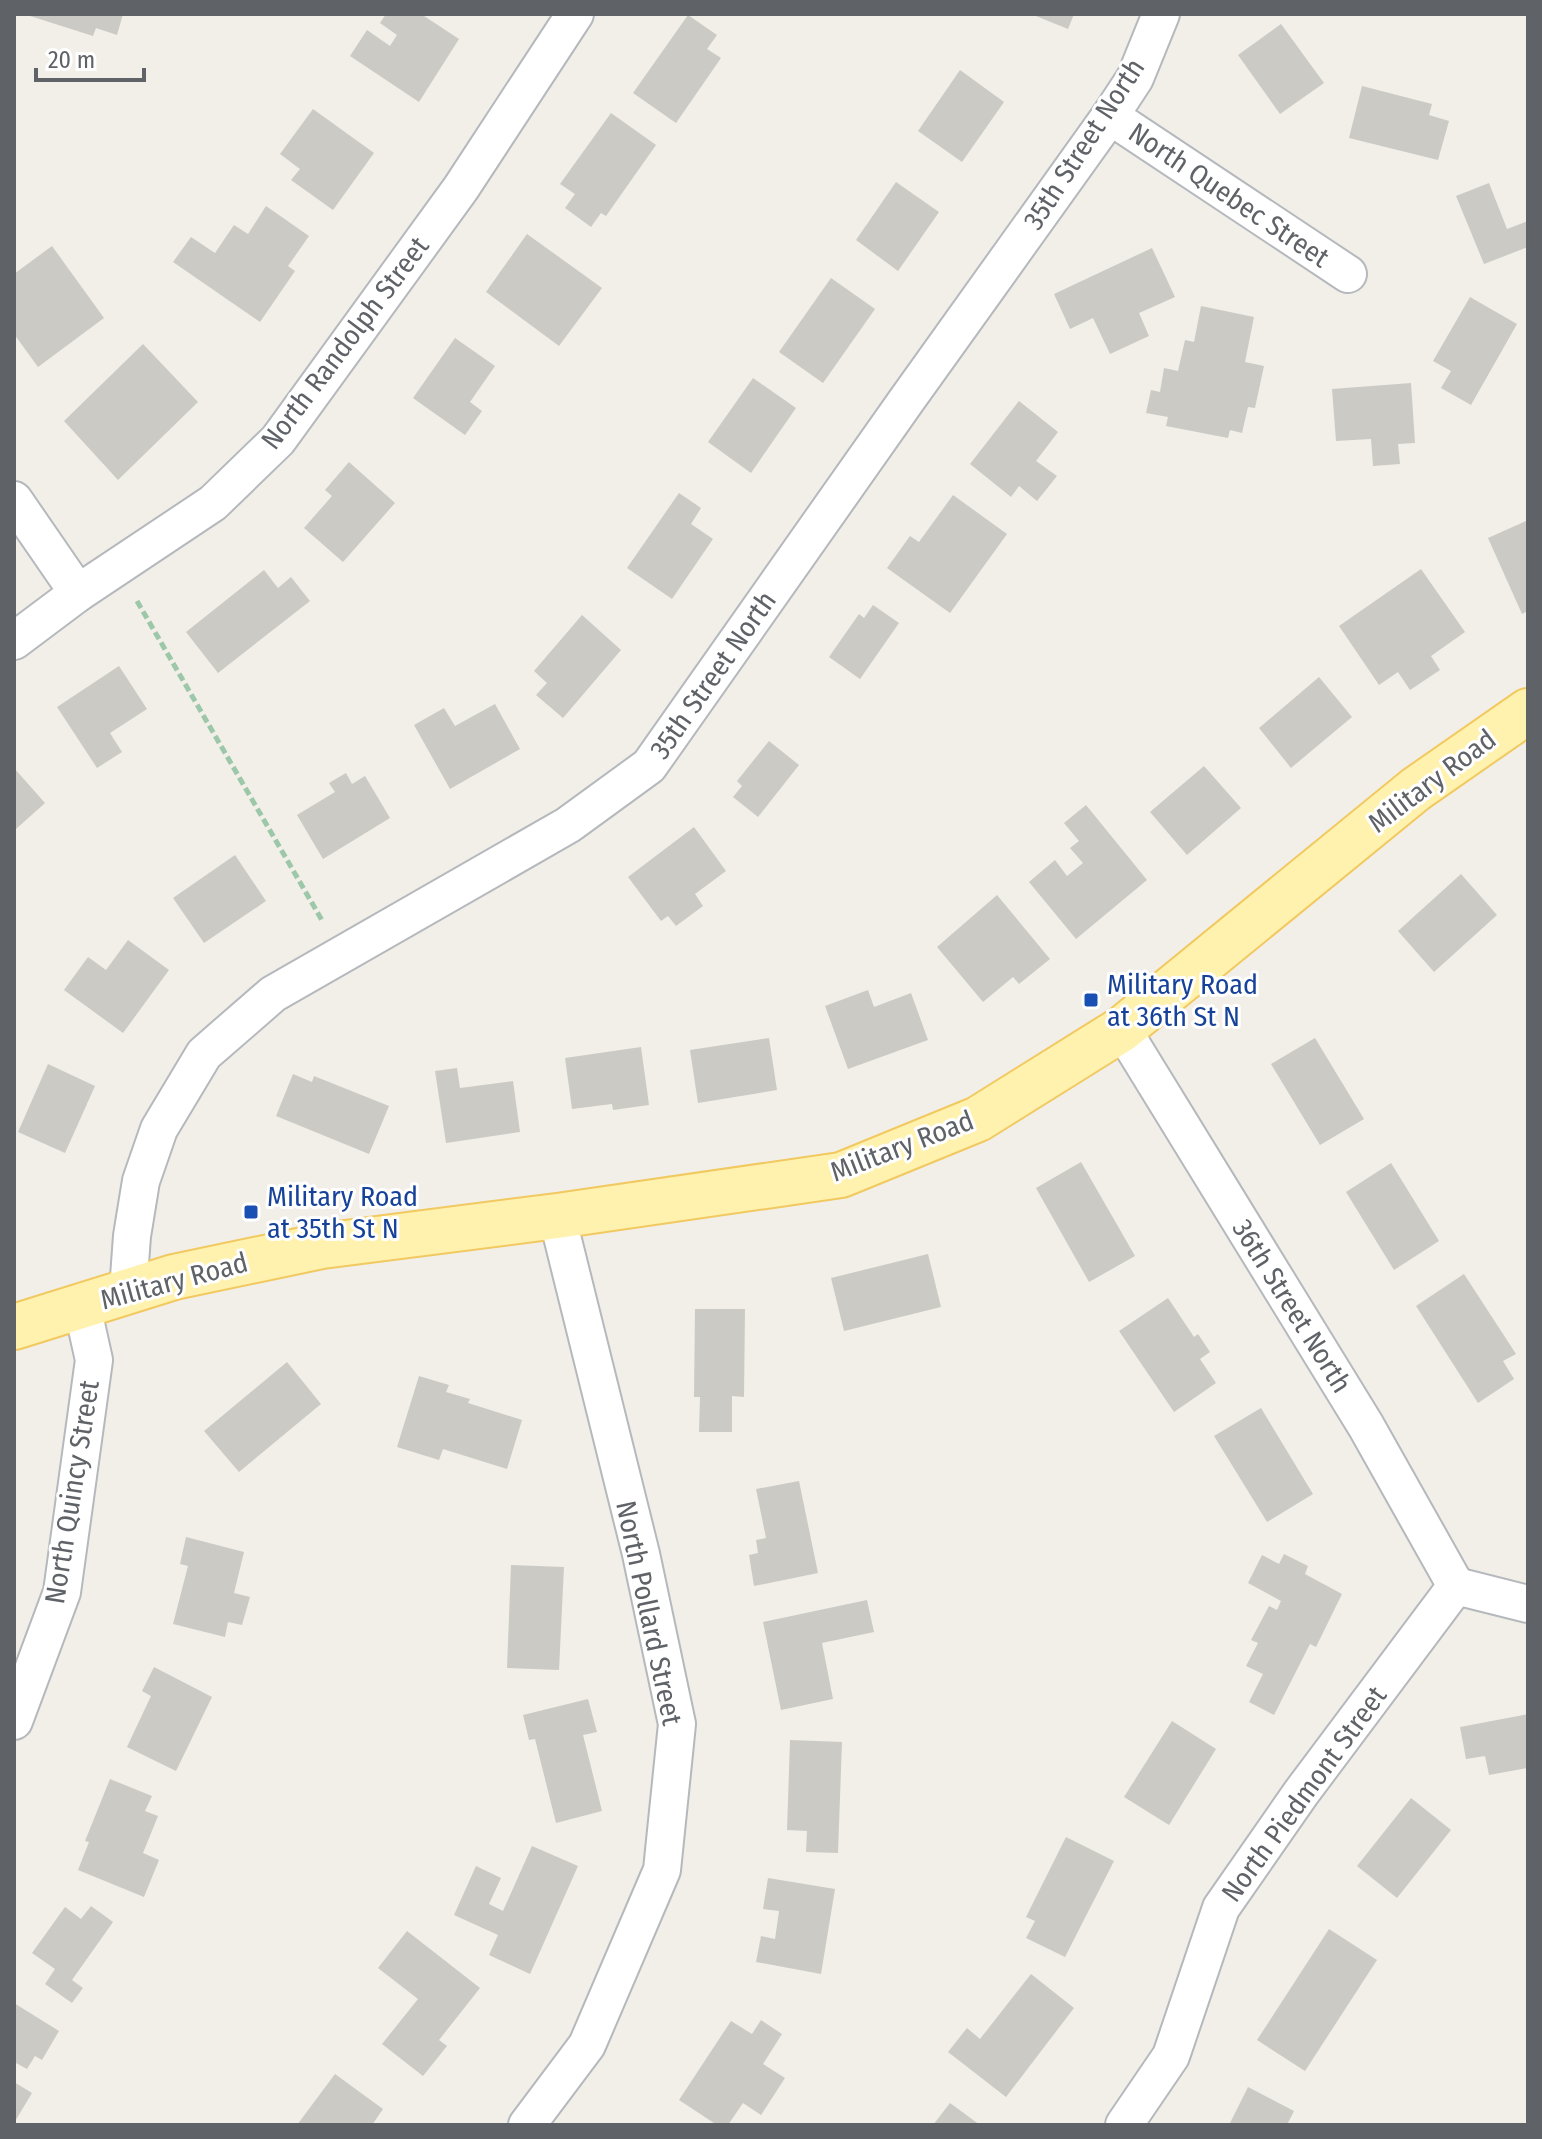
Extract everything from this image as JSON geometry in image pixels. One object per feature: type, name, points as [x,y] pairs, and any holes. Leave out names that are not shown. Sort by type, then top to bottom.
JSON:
[{"type":"main road","name":"Military Road","points":[[14,1327],[174,1277],[322,1246],[841,1175],[978,1119],[1122,1029],[1416,789],[1528,711]]},
{"type":"street","name":"North Randolph Street","points":[[14,641],[78,593],[213,503],[278,440],[461,188],[575,14]]},
{"type":"street","name":"35th Street North","points":[[128,1291],[132,1236],[141,1181],[159,1129],[204,1054],[273,994],[568,825],[649,766],[1110,116],[1135,78],[1161,14]]},
{"type":"street","name":"North Quebec Street","points":[[1110,116],[1348,274]]},
{"type":"street","points":[[14,500],[78,593]]},
{"type":"street","name":"36th Street North","points":[[1122,1029],[1366,1426],[1456,1586]]},
{"type":"street","name":"North Pollard Street","points":[[527,2125],[587,2045],[662,1870],[677,1724],[641,1554],[598,1392],[557,1216]]},
{"type":"street","name":"North Quincy Street","points":[[14,1721],[62,1592],[94,1360],[82,1306]]},
{"type":"street","points":[[1456,1586],[1528,1604]]},
{"type":"street","name":"North Piedmont Street","points":[[1124,2125],[1171,2056],[1221,1908],[1301,1793],[1456,1586]]},
{"type":"path","points":[[137,601],[323,922]]},
{"type":"building","points":[[123,14],[117,35],[96,28],[93,36],[27,15]]},
{"type":"building","points":[[386,14],[421,14],[459,39],[419,102],[350,56],[367,30],[390,46],[397,35],[380,23]]},
{"type":"building","points":[[1031,14],[1074,14],[1068,29]]},
{"type":"building","points":[[688,15],[717,35],[707,49],[721,58],[676,123],[633,93]]},
{"type":"building","points":[[1281,24],[1324,83],[1280,114],[1238,55]]},
{"type":"building","points":[[960,70],[1004,102],[962,162],[918,131]]},
{"type":"building","points":[[1362,86],[1432,104],[1429,115],[1449,121],[1438,160],[1349,138]]},
{"type":"building","points":[[313,109],[374,153],[333,210],[291,180],[300,169],[280,154]]},
{"type":"building","points":[[611,113],[656,145],[606,216],[601,213],[591,227],[565,208],[575,194],[560,184]]},
{"type":"building","points":[[896,182],[939,212],[898,271],[856,240]]},
{"type":"building","points":[[1489,183],[1507,229],[1528,221],[1528,247],[1484,264],[1456,196]]},
{"type":"building","points":[[266,206],[309,236],[288,266],[295,271],[260,322],[173,262],[191,237],[215,253],[234,225],[248,234]]},
{"type":"building","points":[[527,234],[602,288],[559,346],[486,292]]},
{"type":"building","points":[[52,246],[104,318],[38,367],[14,334],[14,274]]},
{"type":"building","points":[[1152,248],[1175,297],[1139,313],[1149,336],[1110,354],[1093,318],[1070,329],[1054,294]]},
{"type":"building","points":[[831,278],[875,309],[823,383],[779,352]]},
{"type":"building","points":[[1470,297],[1517,324],[1471,405],[1441,388],[1451,371],[1433,361]]},
{"type":"building","points":[[1201,306],[1254,317],[1245,362],[1264,366],[1255,408],[1248,407],[1242,433],[1230,430],[1228,438],[1166,426],[1168,417],[1146,413],[1151,390],[1160,392],[1164,368],[1178,371],[1185,340],[1194,342]]},
{"type":"building","points":[[455,338],[495,366],[470,402],[482,411],[465,435],[413,398]]},
{"type":"building","points":[[143,344],[198,402],[118,480],[64,421]]},
{"type":"building","points":[[753,378],[796,408],[751,473],[708,442]]},
{"type":"building","points":[[1411,383],[1415,443],[1398,444],[1400,464],[1373,466],[1371,439],[1336,441],[1332,389]]},
{"type":"building","points":[[1019,401],[1058,432],[1036,461],[1057,476],[1037,501],[1019,486],[1011,497],[970,464]]},
{"type":"building","points":[[349,462],[395,503],[343,562],[304,528],[332,496],[325,490]]},
{"type":"building","points":[[679,493],[701,508],[691,524],[713,539],[672,599],[627,568]]},
{"type":"building","points":[[953,495],[1007,534],[950,613],[887,568],[910,536],[919,542]]},
{"type":"building","points":[[1528,520],[1528,611],[1522,614],[1488,538]]},
{"type":"building","points":[[1421,569],[1465,632],[1431,656],[1440,670],[1410,690],[1398,672],[1379,685],[1339,626]]},
{"type":"building","points":[[264,570],[278,588],[291,577],[310,601],[218,673],[186,632]]},
{"type":"building","points":[[873,605],[899,623],[860,679],[829,657],[859,614],[864,618]]},
{"type":"building","points":[[582,615],[621,650],[563,718],[536,695],[547,683],[534,671]]},
{"type":"building","points":[[119,666],[147,709],[110,733],[122,752],[97,768],[57,707]]},
{"type":"building","points":[[1319,677],[1352,717],[1291,768],[1259,728]]},
{"type":"building","points":[[495,704],[520,749],[450,789],[414,725],[444,708],[455,726]]},
{"type":"building","points":[[769,741],[799,765],[758,817],[733,797],[742,786],[737,781]]},
{"type":"building","points":[[1204,766],[1241,808],[1187,855],[1150,812]]},
{"type":"building","points":[[14,768],[45,803],[16,829],[14,827]]},
{"type":"building","points":[[346,773],[352,784],[365,776],[390,818],[323,859],[297,815],[335,792],[329,783]]},
{"type":"building","points":[[1086,805],[1147,880],[1076,939],[1029,882],[1055,860],[1067,876],[1083,863],[1070,848],[1079,841],[1064,823]]},
{"type":"building","points":[[694,827],[726,871],[695,894],[703,906],[676,926],[668,916],[661,921],[628,877]]},
{"type":"building","points":[[235,855],[266,901],[204,943],[173,898]]},
{"type":"building","points":[[1461,874],[1497,915],[1434,972],[1398,931]]},
{"type":"building","points":[[997,895],[1050,959],[1019,984],[1013,977],[983,1002],[937,947]]},
{"type":"building","points":[[128,940],[169,970],[123,1033],[64,990],[88,957],[106,970]]},
{"type":"building","points":[[868,990],[874,1007],[911,993],[928,1040],[848,1069],[825,1006]]},
{"type":"building","points":[[769,1038],[777,1090],[698,1103],[690,1050]]},
{"type":"building","points":[[1315,1038],[1364,1119],[1320,1145],[1271,1064]]},
{"type":"building","points":[[641,1047],[649,1105],[613,1110],[612,1104],[572,1109],[565,1058]]},
{"type":"building","points":[[48,1064],[95,1086],[65,1153],[18,1132]]},
{"type":"building","points":[[457,1068],[460,1088],[513,1081],[520,1132],[446,1143],[435,1071]]},
{"type":"building","points":[[293,1074],[312,1082],[314,1076],[389,1106],[369,1154],[276,1116]]},
{"type":"building","points":[[1081,1162],[1135,1256],[1089,1282],[1036,1188]]},
{"type":"building","points":[[1391,1163],[1439,1241],[1394,1270],[1346,1192]]},
{"type":"building","points":[[928,1254],[941,1307],[844,1331],[831,1278]]},
{"type":"building","points":[[1464,1274],[1516,1354],[1503,1361],[1514,1379],[1478,1403],[1416,1306]]},
{"type":"building","points":[[1168,1298],[1194,1337],[1198,1334],[1210,1352],[1200,1359],[1216,1383],[1174,1412],[1119,1331]]},
{"type":"building","points":[[695,1309],[745,1309],[744,1397],[732,1396],[732,1432],[699,1432],[700,1397],[694,1397]]},
{"type":"building","points":[[287,1362],[321,1404],[239,1472],[204,1431]]},
{"type":"building","points":[[419,1376],[449,1385],[446,1392],[470,1399],[468,1403],[522,1420],[507,1469],[443,1449],[439,1460],[397,1447]]},
{"type":"building","points":[[1261,1408],[1313,1494],[1267,1522],[1214,1436]]},
{"type":"building","points":[[799,1481],[818,1573],[754,1586],[749,1555],[758,1553],[756,1540],[766,1538],[756,1489]]},
{"type":"building","points":[[186,1537],[244,1552],[234,1593],[250,1597],[242,1625],[228,1622],[225,1637],[173,1624],[188,1566],[180,1564]]},
{"type":"building","points":[[1284,1554],[1308,1566],[1305,1574],[1342,1594],[1316,1647],[1310,1644],[1274,1715],[1249,1702],[1263,1674],[1246,1666],[1258,1643],[1251,1640],[1269,1606],[1277,1610],[1281,1601],[1248,1583],[1262,1555],[1279,1564]]},
{"type":"building","points":[[511,1565],[564,1567],[559,1670],[507,1668]]},
{"type":"building","points":[[867,1600],[874,1632],[822,1643],[833,1699],[781,1710],[763,1622]]},
{"type":"building","points":[[154,1667],[212,1697],[176,1771],[127,1747],[151,1696],[142,1691]]},
{"type":"building","points":[[588,1699],[597,1732],[583,1735],[602,1811],[556,1823],[535,1739],[529,1740],[523,1715]]},
{"type":"building","points":[[1528,1714],[1528,1768],[1489,1775],[1485,1756],[1466,1759],[1460,1727]]},
{"type":"building","points":[[1172,1721],[1216,1749],[1169,1825],[1124,1797]]},
{"type":"building","points":[[790,1740],[842,1742],[838,1853],[806,1852],[807,1831],[787,1830]]},
{"type":"building","points":[[110,1779],[152,1796],[145,1811],[158,1816],[143,1853],[159,1860],[144,1897],[78,1870],[89,1842],[85,1841]]},
{"type":"building","points":[[1411,1798],[1451,1830],[1397,1898],[1357,1866]]},
{"type":"building","points":[[1066,1837],[1114,1861],[1065,1957],[1026,1938],[1035,1921],[1026,1917]]},
{"type":"building","points":[[532,1846],[578,1866],[530,1974],[489,1955],[498,1935],[454,1915],[476,1866],[501,1878],[489,1904],[503,1911]]},
{"type":"building","points":[[768,1878],[835,1889],[821,1974],[756,1962],[761,1936],[775,1939],[779,1911],[763,1909]]},
{"type":"building","points":[[91,1906],[113,1922],[72,1980],[83,1988],[72,2003],[45,1984],[55,1969],[32,1953],[65,1907],[81,1919]]},
{"type":"building","points":[[1329,1929],[1377,1960],[1305,2071],[1257,2040]]},
{"type":"building","points":[[407,1931],[480,1988],[439,2040],[447,2046],[423,2076],[382,2044],[418,1999],[378,1968]]},
{"type":"building","points":[[1031,1974],[1074,2008],[1006,2097],[948,2052],[967,2028],[980,2039]]},
{"type":"building","points":[[14,2003],[59,2031],[42,2060],[35,2056],[27,2069],[16,2063],[14,2066]]},
{"type":"building","points":[[761,2020],[782,2034],[763,2064],[785,2078],[761,2115],[743,2103],[728,2125],[717,2125],[679,2100],[731,2021],[752,2034]]},
{"type":"building","points":[[335,2074],[383,2109],[372,2125],[297,2125]]},
{"type":"building","points":[[14,2082],[32,2093],[14,2123]]},
{"type":"building","points":[[1248,2087],[1294,2111],[1287,2125],[1229,2125]]},
{"type":"building","points":[[950,2103],[980,2125],[933,2125]]},
{"type":"place","name":"Military Road at 36th St N","points":[[1091,1000]]},
{"type":"place","name":"Military Road at 35th St N","points":[[251,1212]]}]
